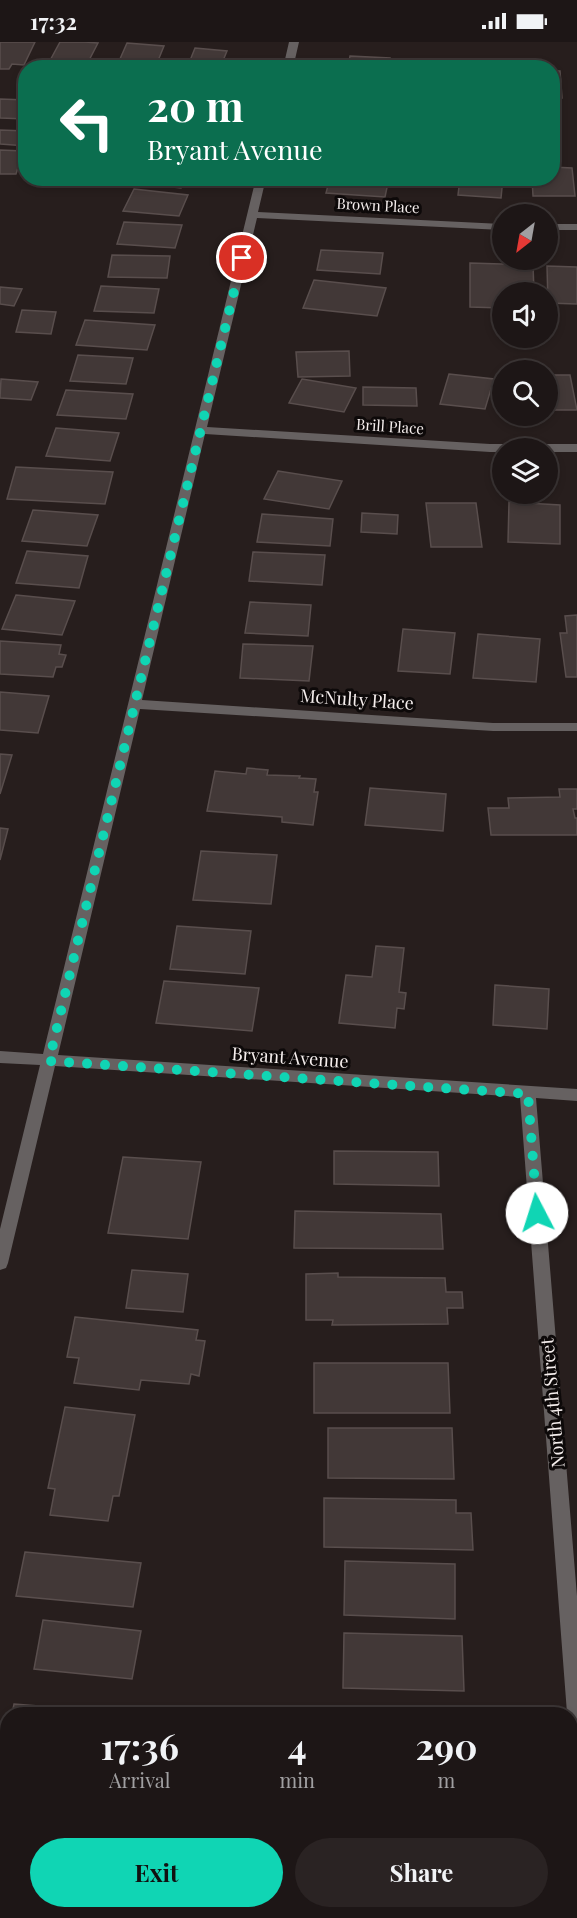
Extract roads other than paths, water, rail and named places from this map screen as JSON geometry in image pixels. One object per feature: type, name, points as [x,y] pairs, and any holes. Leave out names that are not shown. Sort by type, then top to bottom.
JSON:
[{"type":"street","points":[[290,60],[294,42]]},
{"type":"street","points":[[0,1263],[259,186]]},
{"type":"street","name":"Brown Place","points":[[252,215],[492,227]]},
{"type":"street","points":[[558,227],[577,227]]},
{"type":"street","name":"Brill Place","points":[[201,430],[490,448],[577,448]]},
{"type":"street","name":"McNulty Place","points":[[135,704],[493,727],[577,727]]},
{"type":"street","name":"Bryant Avenue","points":[[0,1057],[528,1094],[577,1095]]},
{"type":"street","name":"North 4th Street","points":[[528,1094],[577,1707]]}]
